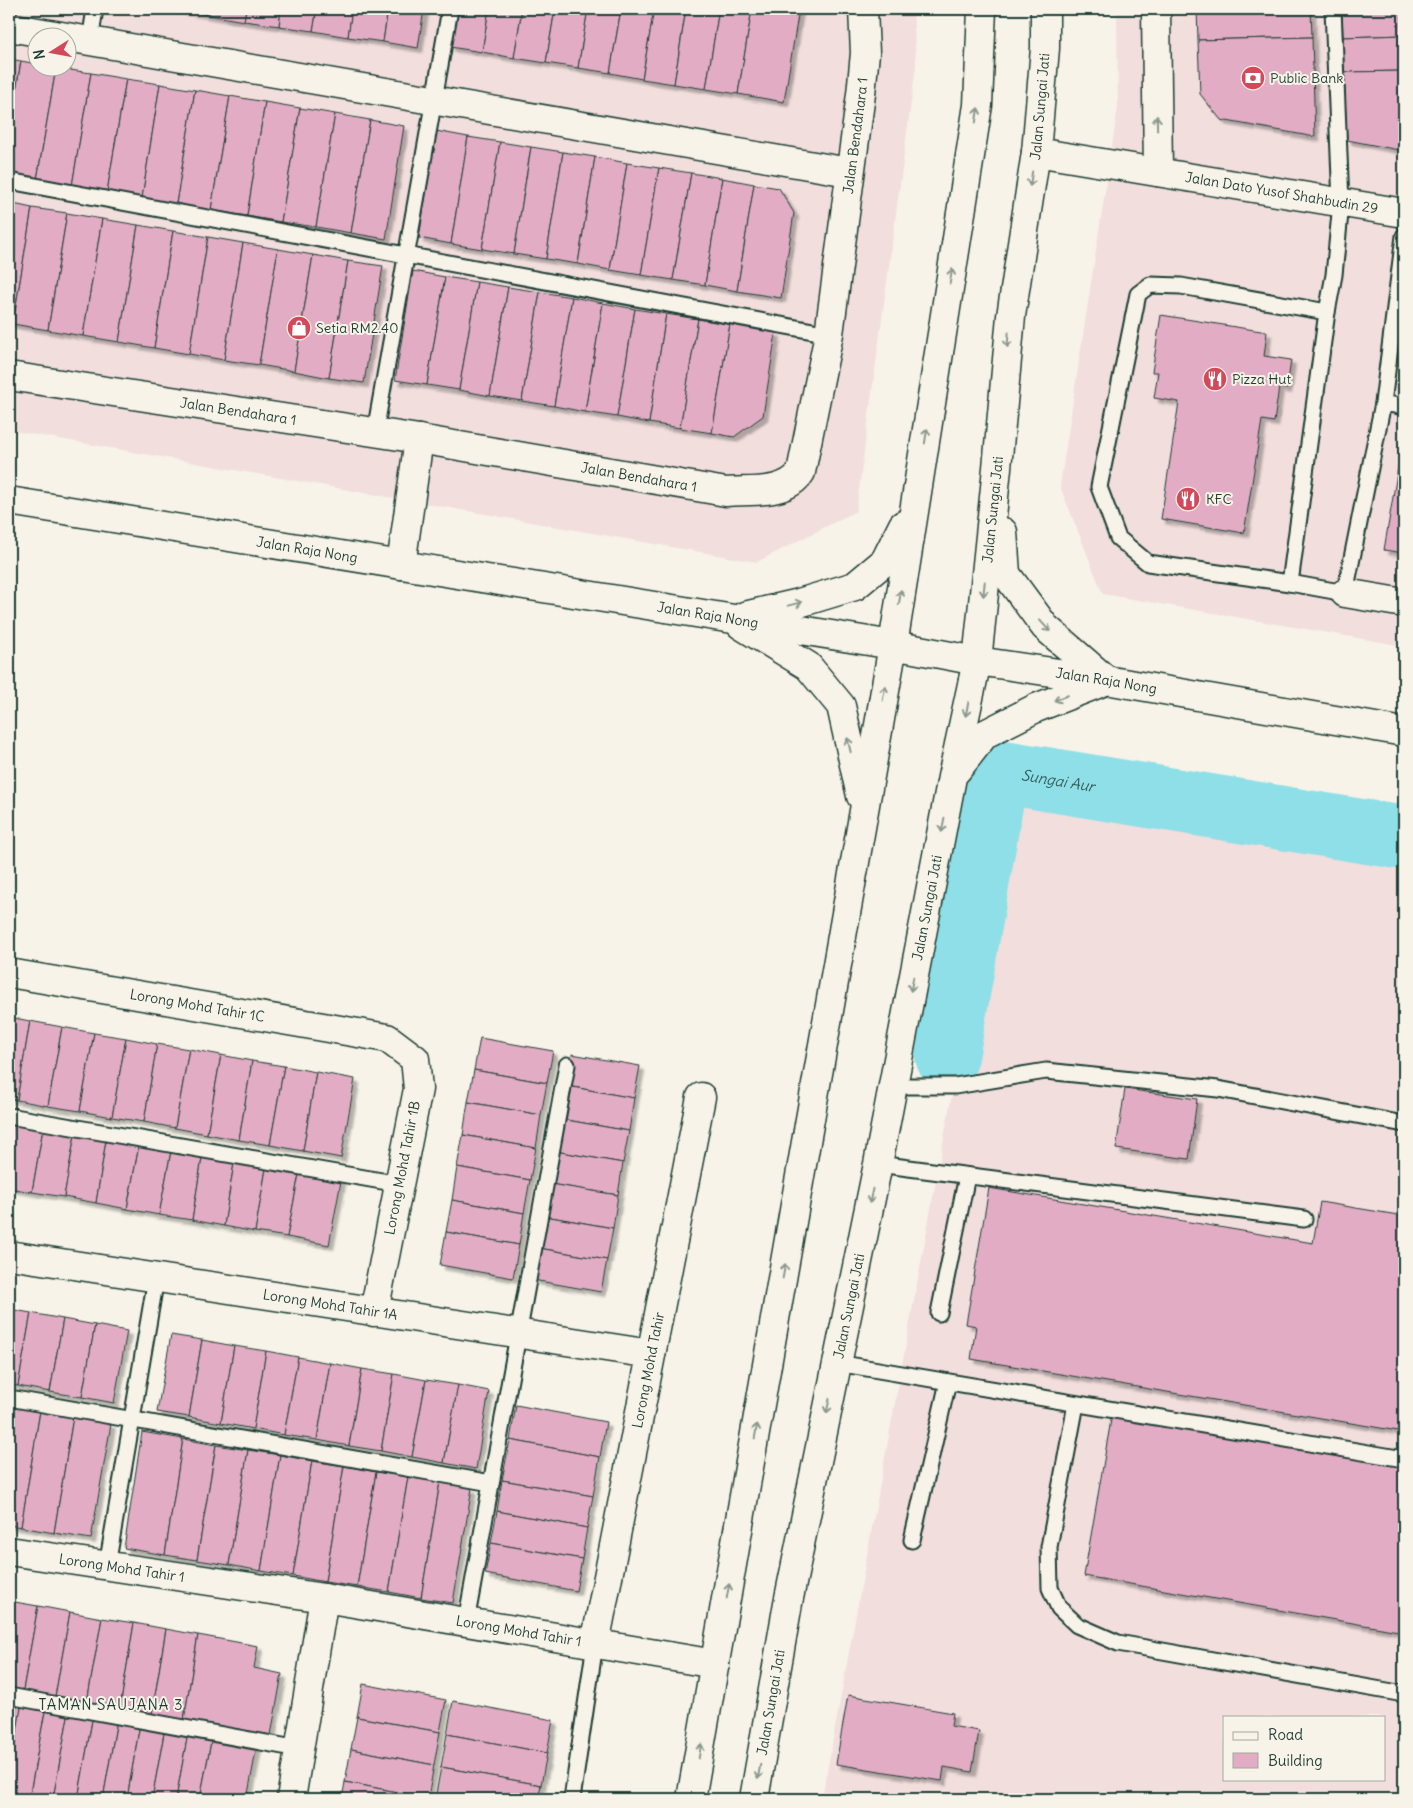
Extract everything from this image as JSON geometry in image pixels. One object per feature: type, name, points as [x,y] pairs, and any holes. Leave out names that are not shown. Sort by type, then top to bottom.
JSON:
[{"type":"main road","name":"Jalan Bendahara 1","points":[[9,376],[419,438],[726,492],[769,489],[788,485],[796,480],[801,472],[828,334],[863,69],[862,9]]},
{"type":"main road","points":[[692,1799],[893,645],[978,105],[982,9]]},
{"type":"main road","name":"Jalan Sungai Jati","points":[[754,1799],[788,1603],[878,1164],[952,777],[977,662],[1010,316],[1036,152],[1045,48],[1045,9]]},
{"type":"main road","points":[[1156,9],[1158,172]]},
{"type":"main road","points":[[9,27],[850,172]]},
{"type":"main road","name":"Jalan Dato Yusof Shahbudin 29","points":[[1036,152],[1404,213]]},
{"type":"main road","points":[[401,565],[419,438]]},
{"type":"main road","points":[[952,777],[985,734],[1036,708],[1106,680],[1045,627],[1006,574],[997,468]]},
{"type":"main road","points":[[731,619],[799,603],[855,586],[885,561],[916,500]]},
{"type":"main road","name":"Jalan Raja Nong","points":[[9,501],[893,645],[977,662],[1106,680],[1404,732]]},
{"type":"main road","points":[[1345,593],[1404,603]]},
{"type":"main road","points":[[731,619],[808,666],[841,706],[864,810]]},
{"type":"main road","name":"Lorong Mohd Tahir 1C","points":[[9,973],[387,1038]]},
{"type":"main road","name":"Lorong Mohd Tahir 1B","points":[[374,1312],[418,1089],[415,1060],[387,1038]]},
{"type":"main road","name":"Lorong Mohd Tahir","points":[[595,1644],[701,1097]]},
{"type":"main road","name":"Lorong Mohd Tahir 1A","points":[[9,1255],[652,1354]]},
{"type":"main road","name":"Lorong Mohd Tahir 1","points":[[9,1551],[324,1598],[715,1664]]},
{"type":"main road","points":[[291,1799],[324,1598]]},
{"type":"lane","points":[[90,41],[95,9]]},
{"type":"lane","points":[[375,432],[450,9]]},
{"type":"lane","points":[[1290,582],[1327,312],[1334,274],[1341,202],[1333,9]]},
{"type":"lane","points":[[9,180],[828,334]]},
{"type":"lane","points":[[1327,312],[1181,286],[1150,285],[1138,294],[1099,487],[1118,538],[1148,563],[1290,582],[1345,593],[1383,404],[1404,236]]},
{"type":"lane","points":[[1383,404],[1404,407]]},
{"type":"lane","points":[[466,1622],[567,1065]]},
{"type":"lane","points":[[892,1086],[955,1086],[1046,1071],[1218,1089],[1404,1124]]},
{"type":"lane","points":[[9,1116],[399,1184]]},
{"type":"lane","points":[[878,1164],[1304,1219]]},
{"type":"lane","points":[[939,1313],[967,1176]]},
{"type":"lane","points":[[107,1566],[156,1278]]},
{"type":"lane","points":[[837,1363],[1404,1459]]},
{"type":"lane","points":[[912,1540],[948,1382]]},
{"type":"lane","points":[[9,1398],[491,1483]]},
{"type":"lane","points":[[1076,1404],[1049,1547],[1050,1588],[1059,1608],[1077,1625],[1118,1644],[1404,1694]]},
{"type":"lane","points":[[572,1799],[595,1644]]},
{"type":"lane","points":[[9,1696],[299,1749]]},
{"type":"shaded area","points":[[9,9],[913,9],[916,65],[856,511],[757,562],[9,430]]},
{"type":"shaded area","points":[[1117,9],[1404,9],[1404,646],[1103,594],[1060,486],[1118,107]]},
{"type":"shaded area","points":[[1009,786],[1404,854],[1404,1799],[822,1799]]},
{"type":"building","points":[[175,9],[210,9],[209,15]]},
{"type":"building","points":[[210,9],[246,9],[244,21],[209,15]]},
{"type":"building","points":[[246,9],[281,9],[279,26],[244,21]]},
{"type":"building","points":[[281,9],[317,9],[313,31],[279,26]]},
{"type":"building","points":[[317,9],[352,9],[348,37],[313,31]]},
{"type":"building","points":[[352,9],[388,9],[383,42],[348,37]]},
{"type":"building","points":[[388,9],[424,9],[418,48],[383,42]]},
{"type":"building","points":[[456,9],[489,9],[482,52],[450,47]]},
{"type":"building","points":[[489,9],[522,9],[514,58],[482,52]]},
{"type":"building","points":[[522,9],[555,9],[546,63],[514,58]]},
{"type":"building","points":[[555,9],[588,9],[578,68],[546,63]]},
{"type":"building","points":[[588,9],[621,9],[610,73],[578,68]]},
{"type":"building","points":[[621,9],[654,9],[642,79],[610,73]]},
{"type":"building","points":[[654,9],[686,9],[674,84],[642,79]]},
{"type":"building","points":[[686,9],[719,9],[706,89],[674,84]]},
{"type":"building","points":[[719,9],[752,9],[738,94],[706,89]]},
{"type":"building","points":[[752,9],[799,9],[784,102],[738,94]]},
{"type":"building","points":[[1197,9],[1311,9],[1312,37],[1198,40]]},
{"type":"building","points":[[1342,9],[1404,9],[1404,35],[1343,37]]},
{"type":"building","points":[[1404,35],[1404,71],[1344,72],[1343,37]]},
{"type":"building","points":[[1312,37],[1315,137],[1221,120],[1200,94],[1198,40]]},
{"type":"building","points":[[9,59],[21,61],[9,134]]},
{"type":"building","points":[[21,61],[28,62],[28,78],[54,78],[37,180],[9,176],[9,134]]},
{"type":"building","points":[[78,71],[91,73],[72,186],[37,180],[54,78],[78,78]]},
{"type":"building","points":[[1404,71],[1404,151],[1347,140],[1344,72]]},
{"type":"building","points":[[91,73],[126,79],[107,192],[72,186]]},
{"type":"building","points":[[126,79],[160,84],[142,198],[107,192]]},
{"type":"building","points":[[160,84],[195,90],[176,204],[142,198]]},
{"type":"building","points":[[195,90],[230,96],[211,210],[176,204]]},
{"type":"building","points":[[230,96],[265,102],[247,216],[211,210]]},
{"type":"building","points":[[265,102],[300,108],[281,222],[247,216]]},
{"type":"building","points":[[300,108],[335,114],[316,227],[281,222]]},
{"type":"building","points":[[335,114],[370,120],[351,233],[316,227]]},
{"type":"building","points":[[370,120],[404,126],[386,239],[351,233]]},
{"type":"building","points":[[436,131],[468,137],[451,244],[419,238]]},
{"type":"building","points":[[468,137],[500,142],[482,249],[451,244]]},
{"type":"building","points":[[500,142],[531,147],[514,254],[482,249]]},
{"type":"building","points":[[531,147],[563,152],[546,259],[514,254]]},
{"type":"building","points":[[563,152],[595,157],[578,264],[546,259]]},
{"type":"building","points":[[595,157],[627,163],[610,270],[578,264]]},
{"type":"building","points":[[627,163],[659,168],[641,275],[610,270]]},
{"type":"building","points":[[659,168],[691,173],[673,280],[641,275]]},
{"type":"building","points":[[691,173],[722,178],[705,285],[673,280]]},
{"type":"building","points":[[722,178],[754,184],[737,291],[705,285]]},
{"type":"building","points":[[754,184],[779,188],[794,213],[781,298],[737,291]]},
{"type":"building","points":[[9,203],[32,208],[13,324],[9,323]]},
{"type":"building","points":[[32,208],[67,213],[48,330],[13,324]]},
{"type":"building","points":[[67,213],[102,219],[83,336],[48,330]]},
{"type":"building","points":[[102,219],[138,225],[119,342],[83,336]]},
{"type":"building","points":[[138,225],[173,231],[154,348],[119,342]]},
{"type":"building","points":[[173,231],[208,237],[189,354],[154,348]]},
{"type":"building","points":[[208,237],[243,243],[224,360],[189,354]]},
{"type":"building","points":[[243,243],[278,249],[259,365],[224,360]]},
{"type":"building","points":[[278,249],[313,255],[294,371],[259,365]]},
{"type":"building","points":[[313,255],[348,261],[329,378],[294,371]]},
{"type":"building","points":[[348,261],[383,266],[364,383],[329,378]]},
{"type":"building","points":[[413,271],[445,277],[427,385],[395,380]]},
{"type":"building","points":[[445,277],[477,282],[459,390],[427,385]]},
{"type":"building","points":[[477,282],[508,287],[490,396],[459,390]]},
{"type":"building","points":[[508,287],[540,292],[522,401],[490,396]]},
{"type":"building","points":[[540,292],[572,297],[554,406],[522,401]]},
{"type":"building","points":[[572,297],[603,303],[585,412],[554,406]]},
{"type":"building","points":[[603,303],[635,309],[617,417],[585,412]]},
{"type":"building","points":[[635,309],[666,314],[649,423],[617,417]]},
{"type":"building","points":[[666,314],[698,319],[680,428],[649,423]]},
{"type":"building","points":[[1161,315],[1267,332],[1264,356],[1291,360],[1287,389],[1279,387],[1274,422],[1262,420],[1244,533],[1161,519],[1179,402],[1154,398],[1158,372],[1152,372]]},
{"type":"building","points":[[698,319],[730,324],[712,433],[680,428]]},
{"type":"building","points":[[730,324],[776,333],[763,416],[734,437],[712,433]]},
{"type":"building","points":[[1404,432],[1404,553],[1384,550]]},
{"type":"building","points":[[9,1017],[30,1021],[17,1100],[9,1099]]},
{"type":"building","points":[[30,1021],[62,1027],[48,1106],[17,1100]]},
{"type":"building","points":[[62,1027],[94,1033],[80,1111],[48,1106]]},
{"type":"building","points":[[94,1033],[126,1038],[112,1117],[80,1111]]},
{"type":"building","points":[[126,1038],[157,1044],[144,1122],[112,1117]]},
{"type":"building","points":[[480,1038],[553,1051],[547,1083],[474,1070]]},
{"type":"building","points":[[157,1044],[189,1049],[175,1128],[144,1122]]},
{"type":"building","points":[[189,1049],[221,1055],[207,1134],[175,1128]]},
{"type":"building","points":[[572,1054],[640,1066],[634,1098],[567,1086]]},
{"type":"building","points":[[221,1055],[252,1061],[239,1140],[207,1134]]},
{"type":"building","points":[[252,1061],[284,1066],[270,1145],[239,1140]]},
{"type":"building","points":[[284,1066],[316,1072],[303,1151],[270,1145]]},
{"type":"building","points":[[474,1070],[547,1083],[541,1115],[468,1102]]},
{"type":"building","points":[[316,1072],[355,1079],[341,1158],[303,1151]]},
{"type":"building","points":[[567,1086],[634,1098],[629,1131],[561,1119]]},
{"type":"building","points":[[1125,1089],[1197,1099],[1189,1159],[1116,1149]]},
{"type":"building","points":[[468,1102],[541,1115],[536,1148],[463,1135]]},
{"type":"building","points":[[12,1117],[44,1123],[32,1192],[9,1188],[9,1136]]},
{"type":"building","points":[[561,1119],[629,1131],[623,1163],[555,1151]]},
{"type":"building","points":[[44,1123],[76,1129],[64,1197],[32,1192]]},
{"type":"building","points":[[76,1129],[107,1134],[96,1203],[64,1197]]},
{"type":"building","points":[[107,1134],[140,1140],[127,1209],[96,1203]]},
{"type":"building","points":[[463,1135],[536,1148],[530,1180],[457,1167]]},
{"type":"building","points":[[140,1140],[172,1146],[159,1215],[127,1209]]},
{"type":"building","points":[[172,1146],[203,1152],[192,1220],[159,1215]]},
{"type":"building","points":[[555,1151],[623,1163],[618,1195],[550,1184]]},
{"type":"building","points":[[203,1152],[235,1157],[224,1226],[192,1220]]},
{"type":"building","points":[[235,1157],[267,1163],[255,1232],[224,1226]]},
{"type":"building","points":[[267,1163],[300,1169],[287,1237],[255,1232]]},
{"type":"building","points":[[457,1167],[530,1180],[524,1213],[452,1200]]},
{"type":"building","points":[[300,1169],[342,1176],[329,1245],[287,1237]]},
{"type":"building","points":[[550,1184],[618,1195],[613,1228],[545,1216]]},
{"type":"building","points":[[989,1188],[1313,1243],[1320,1202],[1404,1216],[1404,1432],[971,1359],[976,1326],[966,1324]]},
{"type":"building","points":[[452,1200],[524,1213],[519,1245],[446,1232]]},
{"type":"building","points":[[545,1216],[613,1228],[607,1260],[539,1248]]},
{"type":"building","points":[[446,1232],[519,1245],[513,1278],[440,1265]]},
{"type":"building","points":[[539,1248],[607,1260],[601,1292],[533,1280]]},
{"type":"building","points":[[9,1309],[31,1313],[18,1386],[9,1384]]},
{"type":"building","points":[[31,1313],[63,1319],[50,1392],[18,1386]]},
{"type":"building","points":[[63,1319],[95,1325],[82,1397],[50,1392]]},
{"type":"building","points":[[95,1325],[127,1331],[114,1403],[82,1397]]},
{"type":"building","points":[[171,1335],[202,1340],[189,1417],[157,1412]]},
{"type":"building","points":[[202,1340],[234,1346],[221,1423],[189,1417]]},
{"type":"building","points":[[234,1346],[266,1351],[253,1429],[221,1423]]},
{"type":"building","points":[[266,1351],[298,1357],[284,1435],[253,1429]]},
{"type":"building","points":[[298,1357],[330,1363],[317,1440],[284,1435]]},
{"type":"building","points":[[330,1363],[362,1369],[349,1446],[317,1440]]},
{"type":"building","points":[[362,1369],[394,1374],[381,1451],[349,1446]]},
{"type":"building","points":[[394,1374],[426,1380],[412,1457],[381,1451]]},
{"type":"building","points":[[426,1380],[458,1385],[444,1463],[412,1457]]},
{"type":"building","points":[[458,1385],[489,1391],[476,1469],[444,1463]]},
{"type":"building","points":[[516,1405],[606,1422],[600,1457],[510,1440]]},
{"type":"building","points":[[9,1406],[40,1411],[21,1527],[9,1525]]},
{"type":"building","points":[[40,1411],[73,1417],[54,1533],[21,1527]]},
{"type":"building","points":[[1112,1414],[1404,1465],[1404,1632],[1084,1576]]},
{"type":"building","points":[[73,1417],[111,1424],[91,1539],[54,1533]]},
{"type":"building","points":[[142,1432],[183,1439],[165,1555],[124,1548]]},
{"type":"building","points":[[183,1439],[216,1445],[197,1560],[165,1555]]},
{"type":"building","points":[[510,1440],[600,1457],[593,1496],[502,1480]]},
{"type":"building","points":[[216,1445],[248,1450],[229,1565],[197,1560]]},
{"type":"building","points":[[248,1450],[280,1455],[261,1571],[229,1565]]},
{"type":"building","points":[[280,1455],[312,1461],[293,1576],[261,1571]]},
{"type":"building","points":[[312,1461],[344,1466],[325,1582],[293,1576]]},
{"type":"building","points":[[344,1466],[376,1472],[357,1587],[325,1582]]},
{"type":"building","points":[[376,1472],[408,1477],[389,1592],[357,1587]]},
{"type":"building","points":[[408,1477],[440,1482],[421,1598],[389,1592]]},
{"type":"building","points":[[502,1480],[593,1496],[587,1528],[497,1511]]},
{"type":"building","points":[[440,1482],[472,1488],[453,1603],[421,1598]]},
{"type":"building","points":[[497,1511],[587,1528],[582,1559],[491,1543]]},
{"type":"building","points":[[491,1543],[582,1559],[576,1591],[485,1574]]},
{"type":"building","points":[[9,1601],[38,1606],[23,1690],[9,1688]]},
{"type":"building","points":[[38,1606],[70,1612],[55,1697],[23,1690]]},
{"type":"building","points":[[70,1612],[102,1618],[87,1702],[55,1697]]},
{"type":"building","points":[[102,1618],[134,1623],[120,1708],[87,1702]]},
{"type":"building","points":[[134,1623],[166,1629],[152,1714],[120,1708]]},
{"type":"building","points":[[166,1629],[198,1635],[184,1720],[152,1714]]},
{"type":"building","points":[[198,1635],[258,1646],[254,1668],[282,1674],[271,1735],[184,1720]]},
{"type":"building","points":[[363,1684],[446,1700],[440,1732],[357,1717]]},
{"type":"building","points":[[848,1695],[953,1713],[951,1726],[979,1731],[972,1772],[944,1767],[942,1781],[836,1764]]},
{"type":"building","points":[[9,1700],[22,1702],[9,1778]]},
{"type":"building","points":[[453,1701],[553,1720],[547,1753],[447,1734]]},
{"type":"building","points":[[22,1702],[46,1706],[29,1799],[9,1799],[9,1778]]},
{"type":"building","points":[[46,1706],[69,1711],[53,1799],[29,1799]]},
{"type":"building","points":[[69,1711],[93,1715],[78,1799],[53,1799]]},
{"type":"building","points":[[93,1715],[117,1720],[103,1799],[78,1799]]},
{"type":"building","points":[[357,1717],[440,1732],[434,1765],[351,1749]]},
{"type":"building","points":[[117,1720],[140,1724],[127,1799],[103,1799]]},
{"type":"building","points":[[140,1724],[165,1728],[152,1799],[127,1799]]},
{"type":"building","points":[[165,1728],[188,1733],[176,1799],[152,1799]]},
{"type":"building","points":[[188,1733],[212,1737],[200,1799],[176,1799]]},
{"type":"building","points":[[447,1734],[547,1753],[541,1785],[441,1767]]},
{"type":"building","points":[[212,1737],[257,1746],[247,1799],[200,1799]]},
{"type":"building","points":[[351,1749],[434,1765],[428,1798],[345,1782]]},
{"type":"building","points":[[441,1767],[541,1785],[538,1799],[435,1799]]},
{"type":"building","points":[[345,1782],[428,1798],[342,1799]]},
{"type":"waterway","name":"Sungai Aur","points":[[947,1056],[997,771],[1404,838]]},
{"type":"place","name":"Public Bank","points":[[1253,78]]},
{"type":"place","name":"Setia RM2.40","points":[[299,328]]},
{"type":"place","name":"Pizza Hut","points":[[1215,379]]},
{"type":"place","name":"KFC","points":[[1188,499]]},
{"type":"district","name":"TAMAN SAUJANA 3","points":[[111,1705]]}]
